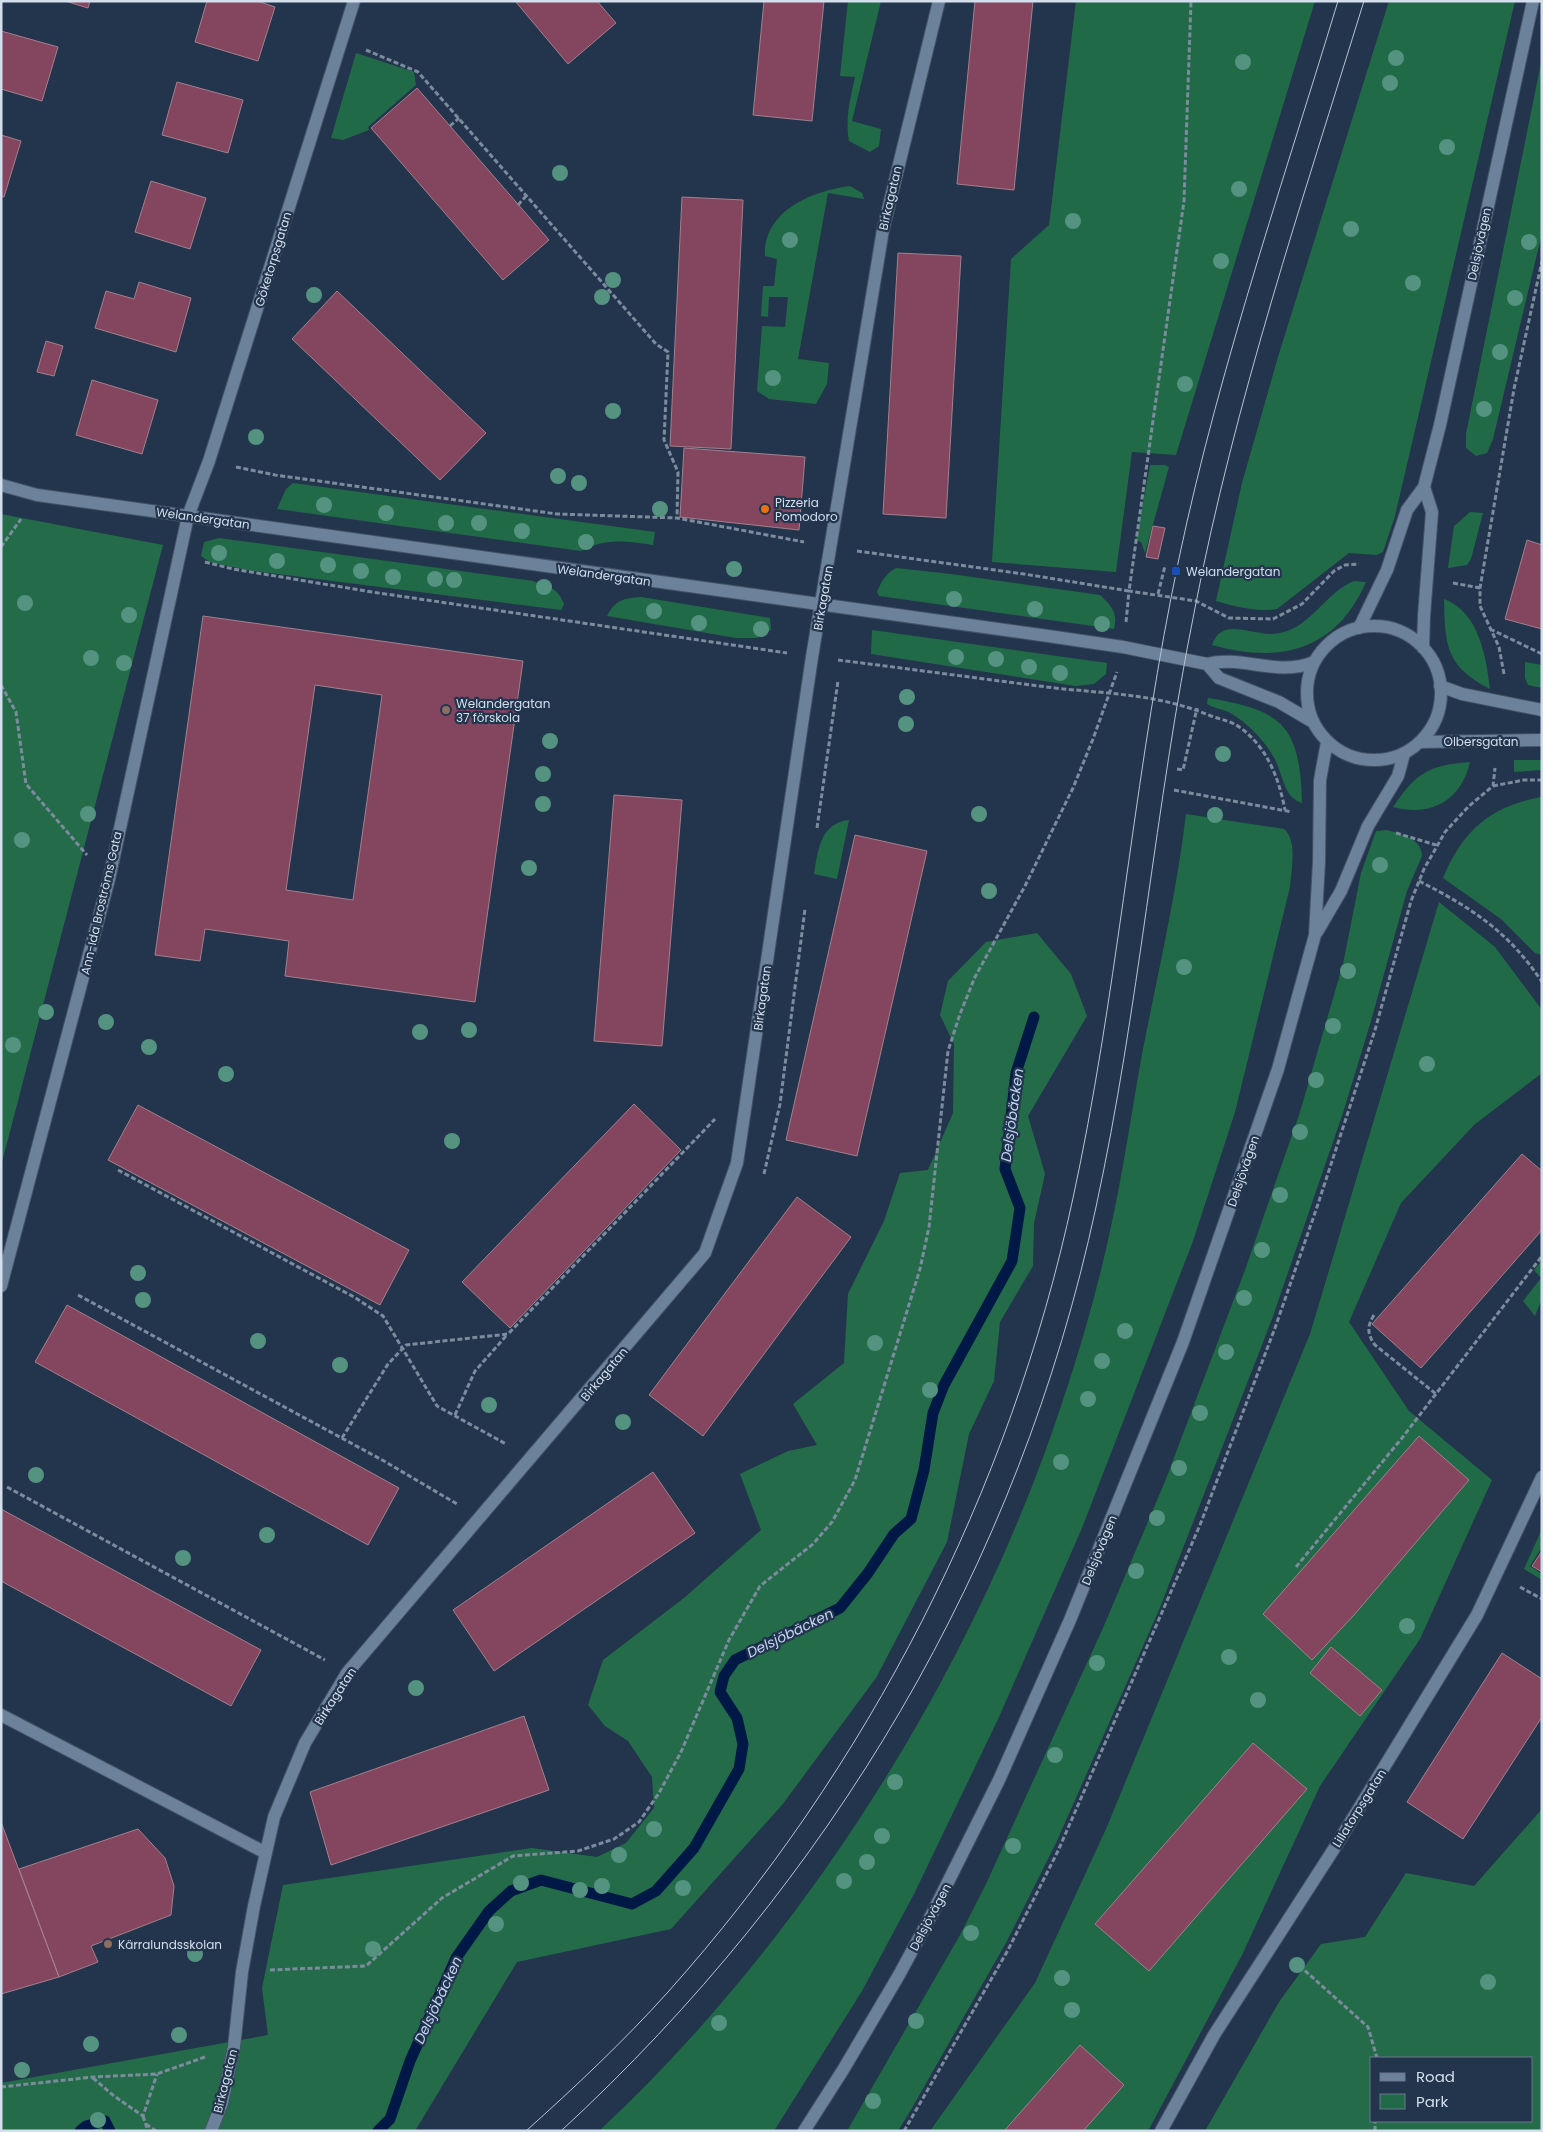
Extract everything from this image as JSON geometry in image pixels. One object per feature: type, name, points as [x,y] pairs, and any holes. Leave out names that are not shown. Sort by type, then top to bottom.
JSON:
[{"type":"street","name":"Göketorpsgatan","points":[[188,516],[209,461],[354,1]]},
{"type":"street","name":"Birkagatan","points":[[211,2131],[222,2104],[234,2046],[242,1972],[254,1906],[274,1818],[305,1743],[347,1673],[482,1518],[705,1253],[737,1163],[812,657],[832,547],[882,230],[939,1]]},
{"type":"street","name":"Delsjövägen","points":[[1359,628],[1387,570],[1406,510],[1424,487],[1440,425],[1533,1]]},
{"type":"street","name":"Welandergatan","points":[[1,485],[37,495],[1123,647],[1206,664],[1218,661],[1279,668],[1314,662]]},
{"type":"street","points":[[1423,648],[1432,512],[1424,487]]},
{"type":"street","name":"Ann-Ida Broströms Gata","points":[[1,1286],[109,879],[188,516]]},
{"type":"street","points":[[1372,626],[1397,630],[1423,648],[1437,670],[1440,686],[1440,707],[1433,726],[1421,742],[1404,754],[1384,760],[1364,760],[1344,754],[1327,742],[1312,722],[1306,692],[1314,662],[1333,640],[1359,628],[1372,626]]},
{"type":"street","name":"Welandergatan","points":[[1206,664],[1219,678],[1280,702],[1312,722]]},
{"type":"street","points":[[1440,686],[1472,696],[1542,710]]},
{"type":"street","name":"Olbersgatan","points":[[1421,742],[1542,740]]},
{"type":"street","name":"Delsjövägen","points":[[804,2131],[870,2026],[933,1912],[999,1780],[1070,1620],[1155,1412],[1215,1254],[1278,1069],[1315,935],[1319,862],[1320,780],[1327,742]]},
{"type":"street","name":"Delsjövägen","points":[[1315,935],[1341,891],[1368,826],[1398,776],[1404,754]]},
{"type":"street","name":"Lillatorpsgatan","points":[[1161,2131],[1214,2035],[1364,1801],[1477,1615],[1542,1477]]},
{"type":"street","points":[[1,1715],[266,1853]]},
{"type":"path","points":[[242,1972],[366,1966],[442,1898],[513,1856],[578,1851],[614,1839],[628,1831],[644,1815],[681,1752],[726,1648],[760,1586],[813,1544],[832,1522],[855,1480],[894,1358],[924,1252],[929,1227],[948,1051],[975,977],[1025,886],[1073,788],[1093,739],[1109,691],[1114,683],[1123,647],[1129,591],[1184,201],[1191,1]]},
{"type":"path","points":[[342,42],[414,68],[656,344],[668,352],[664,440],[678,472],[677,518]]},
{"type":"path","points":[[450,126],[459,118]]},
{"type":"path","points":[[518,205],[526,196]]},
{"type":"path","points":[[1504,678],[1505,670],[1499,647],[1480,606],[1480,588],[1514,389],[1542,261]]},
{"type":"path","points":[[209,461],[275,475],[557,514],[677,518],[895,558],[1024,574],[1158,594],[1196,601],[1229,618],[1273,619],[1302,604],[1334,571],[1345,565],[1366,566]]},
{"type":"path","points":[[178,555],[233,569],[812,657],[1058,688],[1109,691],[1197,708],[1240,728],[1259,746],[1276,775],[1285,810]]},
{"type":"path","points":[[1158,594],[1165,566]]},
{"type":"path","points":[[1450,583],[1480,588]]},
{"type":"path","points":[[1490,629],[1542,654]]},
{"type":"path","points":[[1,685],[16,712],[26,784],[109,879]]},
{"type":"path","points":[[1177,769],[1183,770],[1197,708]]},
{"type":"path","points":[[1493,786],[1495,764]]},
{"type":"path","points":[[904,2131],[1008,1950],[1058,1851],[1200,1525],[1275,1328],[1320,1198],[1372,1039],[1388,976],[1419,881],[1445,832],[1469,806],[1493,786],[1524,780],[1542,780]]},
{"type":"path","points":[[1419,881],[1460,902],[1501,932],[1518,949],[1542,982]]},
{"type":"path","points":[[455,1415],[475,1370],[749,1083]]},
{"type":"path","points":[[118,1170],[354,1297],[383,1316],[437,1406],[514,1449]]},
{"type":"path","points":[[1296,1567],[1436,1394],[1542,1256]]},
{"type":"path","points":[[78,1295],[342,1438],[482,1518]]},
{"type":"path","points":[[1374,1315],[1368,1329],[1369,1337],[1375,1345],[1436,1394]]},
{"type":"path","points":[[342,1438],[388,1364],[406,1345],[508,1334]]},
{"type":"path","points":[[7,1487],[328,1661]]},
{"type":"path","points":[[1269,1950],[1303,1969],[1368,2027],[1377,2057]]},
{"type":"path","points":[[1,2087],[93,2077],[157,2074],[234,2046]]},
{"type":"path","points":[[143,2116],[157,2074]]},
{"type":"path","points":[[93,2077],[114,2096],[143,2116],[148,2131]]},
{"type":"path","points":[[146,2124],[156,2131]]},
{"type":"green space","points":[[848,1],[881,1],[852,121],[881,129],[879,146],[870,152],[849,141],[848,117],[855,77],[840,76]]},
{"type":"green space","points":[[1076,1],[1315,1],[1176,455],[1132,452],[1116,572],[992,562],[1011,259],[1049,225]]},
{"type":"green space","points":[[1389,1],[1515,1],[1395,516],[1383,552],[1377,555],[1349,553],[1277,609],[1254,609],[1216,601],[1242,483],[1278,357]]},
{"type":"green space","points":[[356,53],[414,72],[416,85],[368,127],[369,130],[343,140],[331,138]]},
{"type":"green space","points":[[1542,58],[1542,233],[1493,439],[1487,453],[1476,456],[1466,448],[1466,434]]},
{"type":"green space","points":[[850,186],[862,193],[864,199],[828,193],[798,359],[829,363],[827,384],[816,404],[769,399],[757,391],[762,326],[785,327],[788,297],[769,297],[768,317],[761,316],[763,286],[774,286],[777,259],[765,256],[767,240],[772,227],[781,215],[792,206],[820,193]]},
{"type":"green space","points":[[1150,465],[1165,465],[1169,467],[1145,553],[1141,542],[1136,540]]},
{"type":"green space","points":[[293,483],[655,532],[653,545],[633,542],[608,542],[581,551],[277,509],[286,489]]},
{"type":"green space","points":[[1470,512],[1483,513],[1471,559],[1467,565],[1448,568],[1454,526]]},
{"type":"green space","points":[[1,514],[163,545],[1,1166]]},
{"type":"green space","points":[[219,538],[533,581],[556,591],[564,604],[561,610],[247,570],[210,562],[201,556],[204,542]]},
{"type":"green space","points":[[896,568],[1100,595],[1113,610],[1115,618],[1114,629],[879,596],[877,592],[882,581],[889,572]]},
{"type":"green space","points":[[1354,581],[1366,582],[1354,605],[1339,624],[1322,637],[1303,646],[1283,652],[1261,653],[1237,651],[1212,645],[1217,636],[1231,629],[1270,634],[1291,629],[1310,617],[1344,586]]},
{"type":"green space","points":[[641,597],[770,618],[771,630],[757,638],[736,638],[607,616],[617,603],[630,598]]},
{"type":"green space","points":[[1444,599],[1456,605],[1473,624],[1483,649],[1490,689],[1464,672],[1456,663],[1447,642]]},
{"type":"green space","points":[[872,630],[1107,663],[1106,674],[1094,684],[1076,686],[871,654]]},
{"type":"green space","points":[[1525,662],[1542,665],[1542,688],[1528,685],[1525,678]]},
{"type":"green space","points":[[1208,698],[1254,709],[1270,716],[1282,726],[1291,739],[1297,756],[1302,803],[1290,795],[1276,762],[1260,738],[1244,722],[1232,714],[1207,704]]},
{"type":"green space","points":[[1514,760],[1542,760],[1542,770],[1514,772]]},
{"type":"green space","points":[[1470,762],[1460,787],[1442,803],[1420,810],[1393,807],[1409,786],[1425,773],[1456,763]]},
{"type":"green space","points":[[1542,797],[1542,955],[1535,953],[1501,919],[1443,878],[1460,846],[1481,823],[1508,807]]},
{"type":"green space","points":[[1186,814],[1284,829],[1291,841],[1292,848],[1290,887],[1235,1112],[1193,1241],[1082,1528],[999,1717],[914,1894],[862,1991],[774,2131],[599,2131],[673,2057],[743,1978],[808,1893],[870,1803],[925,1711],[975,1615],[1019,1518],[1056,1421],[1094,1298],[1120,1180],[1142,1054],[1172,905]]},
{"type":"green space","points":[[849,820],[837,879],[814,874],[819,848],[826,832],[839,822]]},
{"type":"green space","points":[[1387,830],[1404,835],[1414,841],[1421,850],[1422,856],[1407,891],[1343,1113],[1272,1319],[1159,1610],[1056,1843],[1007,1941],[912,2108],[898,2131],[847,2131],[960,1935],[986,1884],[1103,1628],[1166,1479],[1245,1270],[1300,1112],[1343,964],[1361,873],[1376,831]]},
{"type":"green space","points":[[1439,902],[1495,947],[1542,1010],[1542,1073],[1474,1125],[1401,1203],[1349,1322],[1409,1411],[1492,1480],[1420,1639],[1320,1786],[1242,1955],[1148,2131],[930,2131],[1035,1983],[1106,1829],[1310,1334]]},
{"type":"green space","points":[[1037,933],[1071,974],[1087,1016],[1028,1116],[1045,1174],[1034,1223],[1033,1266],[1000,1322],[994,1381],[969,1434],[947,1542],[876,1678],[782,1805],[671,1929],[517,1962],[415,2131],[1,2131],[1,2083],[268,2035],[262,1988],[283,1885],[532,1848],[597,1857],[626,1843],[654,1808],[652,1777],[628,1741],[605,1726],[588,1705],[603,1660],[684,1598],[761,1530],[740,1474],[788,1451],[817,1445],[793,1404],[844,1363],[848,1294],[884,1221],[900,1173],[928,1170],[953,1113],[954,1044],[940,1015],[948,981],[986,942]]},
{"type":"green space","points":[[1542,1260],[1542,1299],[1535,1316],[1523,1301],[1541,1278],[1534,1270]]},
{"type":"green space","points":[[1542,1529],[1542,1547],[1530,1566],[1542,1574],[1542,1580],[1524,1569]]},
{"type":"green space","points":[[1542,1809],[1542,2131],[1205,2131],[1279,2002],[1321,1944],[1365,1937],[1406,1873],[1474,1886]]},
{"type":"building","points":[[65,1],[90,1],[88,8]]},
{"type":"building","points":[[207,1],[257,1],[275,7],[258,61],[195,42]]},
{"type":"building","points":[[515,1],[597,1],[616,23],[568,64]]},
{"type":"building","points":[[764,1],[824,1],[812,121],[753,115]]},
{"type":"building","points":[[975,1],[1033,1],[1014,190],[957,184]]},
{"type":"building","points":[[1,31],[58,47],[42,101],[1,89]]},
{"type":"building","points":[[177,82],[243,100],[228,153],[162,135]]},
{"type":"building","points":[[417,88],[549,240],[503,280],[371,128]]},
{"type":"building","points":[[1,135],[21,141],[4,197],[1,196]]},
{"type":"building","points":[[151,181],[206,198],[190,249],[135,232]]},
{"type":"building","points":[[682,197],[743,200],[731,449],[670,446]]},
{"type":"building","points":[[898,253],[961,256],[946,518],[883,514]]},
{"type":"building","points":[[139,282],[191,298],[176,352],[95,328],[106,291],[134,299]]},
{"type":"building","points":[[337,291],[486,433],[440,480],[292,339]]},
{"type":"building","points":[[46,341],[63,346],[54,376],[37,372]]},
{"type":"building","points":[[92,380],[158,400],[142,454],[76,435]]},
{"type":"building","points":[[684,448],[805,457],[799,530],[680,517]]},
{"type":"building","points":[[1153,526],[1165,528],[1158,559],[1146,557]]},
{"type":"building","points":[[1527,540],[1542,545],[1542,629],[1505,619]]},
{"type":"building","points":[[203,616],[523,661],[475,1002],[285,976],[289,941],[205,929],[200,961],[155,955]],"holes":[[[315,685],[382,695],[353,900],[286,890]]]},
{"type":"building","points":[[614,795],[682,800],[662,1046],[594,1041]]},
{"type":"building","points":[[855,835],[927,851],[857,1156],[786,1140]]},
{"type":"building","points":[[634,1104],[681,1150],[510,1328],[462,1282]]},
{"type":"building","points":[[138,1105],[409,1250],[380,1305],[108,1160]]},
{"type":"building","points":[[1522,1154],[1542,1171],[1542,1230],[1421,1368],[1372,1324]]},
{"type":"building","points":[[797,1197],[851,1237],[703,1436],[649,1395]]},
{"type":"building","points":[[67,1305],[399,1488],[368,1545],[35,1362]]},
{"type":"building","points":[[1419,1436],[1469,1480],[1354,1615],[1312,1660],[1263,1614]]},
{"type":"building","points":[[653,1472],[695,1533],[494,1671],[453,1610]]},
{"type":"building","points":[[1,1509],[261,1650],[231,1706],[1,1581]]},
{"type":"building","points":[[1542,1551],[1542,1572],[1532,1566]]},
{"type":"building","points":[[1331,1647],[1382,1690],[1360,1716],[1310,1673]]},
{"type":"building","points":[[1502,1653],[1542,1679],[1542,1717],[1463,1839],[1407,1802]]},
{"type":"building","points":[[524,1716],[549,1790],[331,1865],[310,1792]]},
{"type":"building","points":[[1253,1743],[1307,1789],[1149,1971],[1095,1924]]},
{"type":"building","points":[[1,1822],[59,1977],[1,1994]]},
{"type":"building","points":[[138,1829],[165,1858],[174,1886],[171,1915],[91,1946],[98,1962],[59,1977],[19,1869]]},
{"type":"building","points":[[1080,2045],[1124,2085],[1083,2131],[1004,2131]]},
{"type":"waterway","name":"Delsjöbäcken","points":[[378,2131],[390,2119],[410,2061],[456,1958],[489,1911],[511,1891],[541,1880],[632,1904],[656,1891],[694,1848],[739,1769],[743,1744],[737,1718],[720,1692],[724,1676],[735,1660],[840,1608],[868,1573],[894,1534],[911,1519],[924,1470],[933,1413],[944,1385],[1012,1261],[1020,1208],[1005,1169],[1016,1073],[1034,1017]]},
{"type":"waterway","name":"Delsjöbäcken","points":[[80,2131],[86,2126],[105,2121],[110,2131]]},
{"type":"tram line","points":[[526,2131],[599,2063],[668,1992],[740,1906],[807,1815],[867,1720],[922,1621],[970,1519],[1011,1415],[1046,1307],[1073,1198],[1088,1124],[1113,974],[1157,673],[1187,522],[1225,372],[1338,1]]},
{"type":"tram line","points":[[561,2131],[658,2035],[748,1932],[829,1824],[901,1710],[964,1591],[1018,1468],[1062,1340],[1096,1207],[1124,1058],[1181,682],[1211,531],[1271,302],[1364,1]]},
{"type":"place","name":"Pizzeria Pomodoro","points":[[765,509]]},
{"type":"place","name":"Welandergatan","points":[[1176,571]]},
{"type":"place","name":"Welandergatan 37 förskola","points":[[446,710]]},
{"type":"place","name":"Kärralundsskolan","points":[[108,1944]]}]
